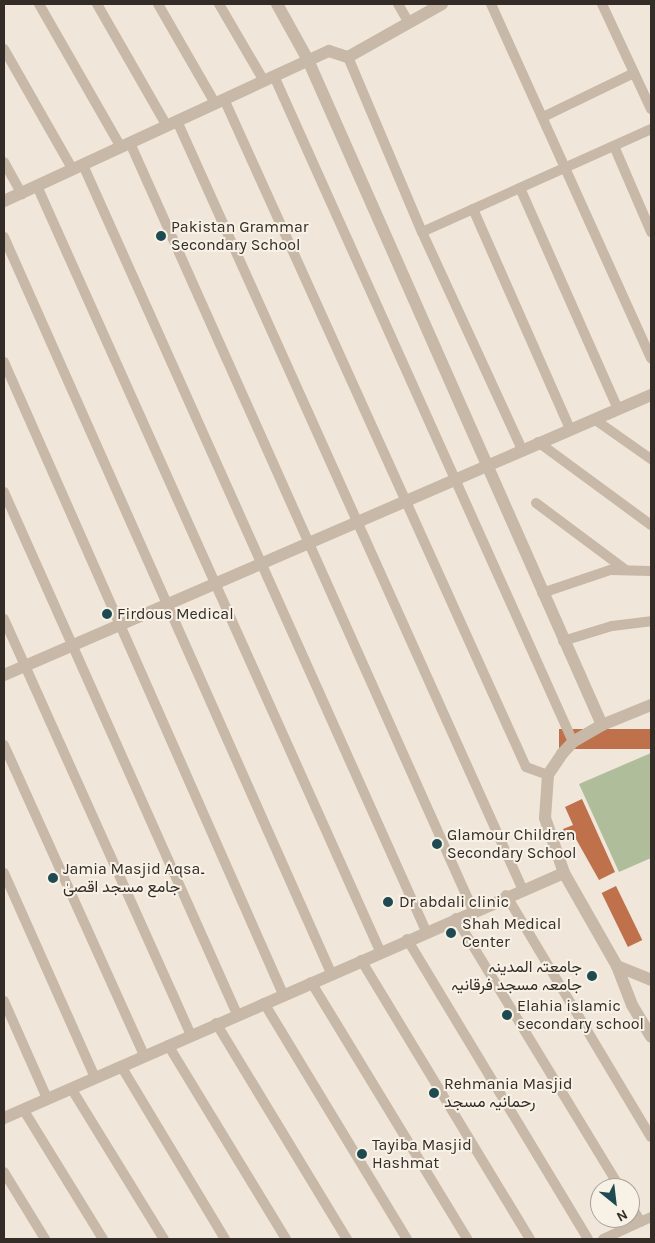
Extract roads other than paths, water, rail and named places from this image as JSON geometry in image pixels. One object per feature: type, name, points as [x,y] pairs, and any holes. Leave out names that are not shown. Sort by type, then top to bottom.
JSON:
[{"type":"street","points":[[39,4],[126,145],[310,541],[473,910]]},
{"type":"street","points":[[97,4],[172,123],[357,521],[522,888]]},
{"type":"street","points":[[158,4],[220,101],[526,767],[548,775]]},
{"type":"street","points":[[220,4],[269,78],[573,742]]},
{"type":"street","points":[[277,4],[308,60],[563,641],[602,725]]},
{"type":"street","points":[[398,4],[410,23]]},
{"type":"street","points":[[4,201],[329,51],[348,57],[442,4]]},
{"type":"street","points":[[491,4],[651,359]]},
{"type":"street","points":[[602,4],[651,109]]},
{"type":"street","points":[[4,49],[78,168],[261,562],[426,931]]},
{"type":"street","points":[[348,57],[422,232],[522,450]]},
{"type":"street","points":[[543,117],[634,73]]},
{"type":"street","points":[[422,232],[651,129]]},
{"type":"street","points":[[614,146],[651,232]]},
{"type":"street","points":[[4,162],[22,194]]},
{"type":"street","points":[[37,186],[380,951]]},
{"type":"street","points":[[520,188],[618,409]]},
{"type":"street","points":[[473,209],[570,429]]},
{"type":"street","points":[[4,237],[169,603],[331,973]]},
{"type":"street","points":[[4,362],[283,994]]},
{"type":"street","points":[[4,674],[538,442],[651,395]]},
{"type":"street","points":[[594,419],[651,459]]},
{"type":"street","points":[[538,442],[651,525]]},
{"type":"street","points":[[4,492],[237,1014]]},
{"type":"street","points":[[536,503],[626,570]]},
{"type":"street","points":[[542,593],[610,570],[651,571]]},
{"type":"street","points":[[4,619],[192,1035]]},
{"type":"street","points":[[563,641],[612,626],[651,621]]},
{"type":"street","points":[[651,705],[602,725],[573,742],[548,775],[545,818],[564,873],[617,966],[632,1005],[651,1037]]},
{"type":"street","points":[[4,745],[144,1055]]},
{"type":"street","points":[[4,872],[96,1077]]},
{"type":"street","points":[[4,1118],[522,888],[564,873]]},
{"type":"street","points":[[506,895],[651,1137]]},
{"type":"street","points":[[456,918],[614,1178]]},
{"type":"street","points":[[407,939],[588,1239]]},
{"type":"street","points":[[361,960],[530,1239]]},
{"type":"street","points":[[617,966],[651,980]]},
{"type":"street","points":[[311,982],[467,1239]]},
{"type":"street","points":[[4,1001],[47,1098]]},
{"type":"street","points":[[264,1002],[407,1239]]},
{"type":"street","points":[[216,1023],[347,1239]]},
{"type":"street","points":[[168,1045],[286,1239]]},
{"type":"street","points":[[121,1066],[225,1239]]},
{"type":"street","points":[[71,1088],[164,1239]]},
{"type":"street","points":[[24,1109],[103,1239]]},
{"type":"street","points":[[4,1172],[45,1239]]},
{"type":"street","points":[[640,1222],[651,1218]]},
{"type":"street","points":[[602,1239],[627,1228]]},
{"type":"place","name":"Pakistan Grammar Secondary School","points":[[161,236]]},
{"type":"place","name":"Firdous Medical","points":[[107,614]]},
{"type":"place","name":"Glamour Children Secondary School","points":[[437,844]]},
{"type":"place","name":"Jamia Masjid Aqsa۔ جامع مسجد اقصیٰ","points":[[53,878]]},
{"type":"place","name":"Dr abdali clinic","points":[[388,902]]},
{"type":"place","name":"Shah Medical Center","points":[[451,933]]},
{"type":"place","name":"جامعتہ المدینہ جامعہ مسجد فرقانیہ","points":[[592,976]]},
{"type":"place","name":"Elahia islamic secondary school","points":[[507,1015]]},
{"type":"place","name":"Rehmania Masjid رحمانیہ مسجد","points":[[434,1093]]},
{"type":"place","name":"Tayiba Masjid Hashmat","points":[[362,1154]]}]
